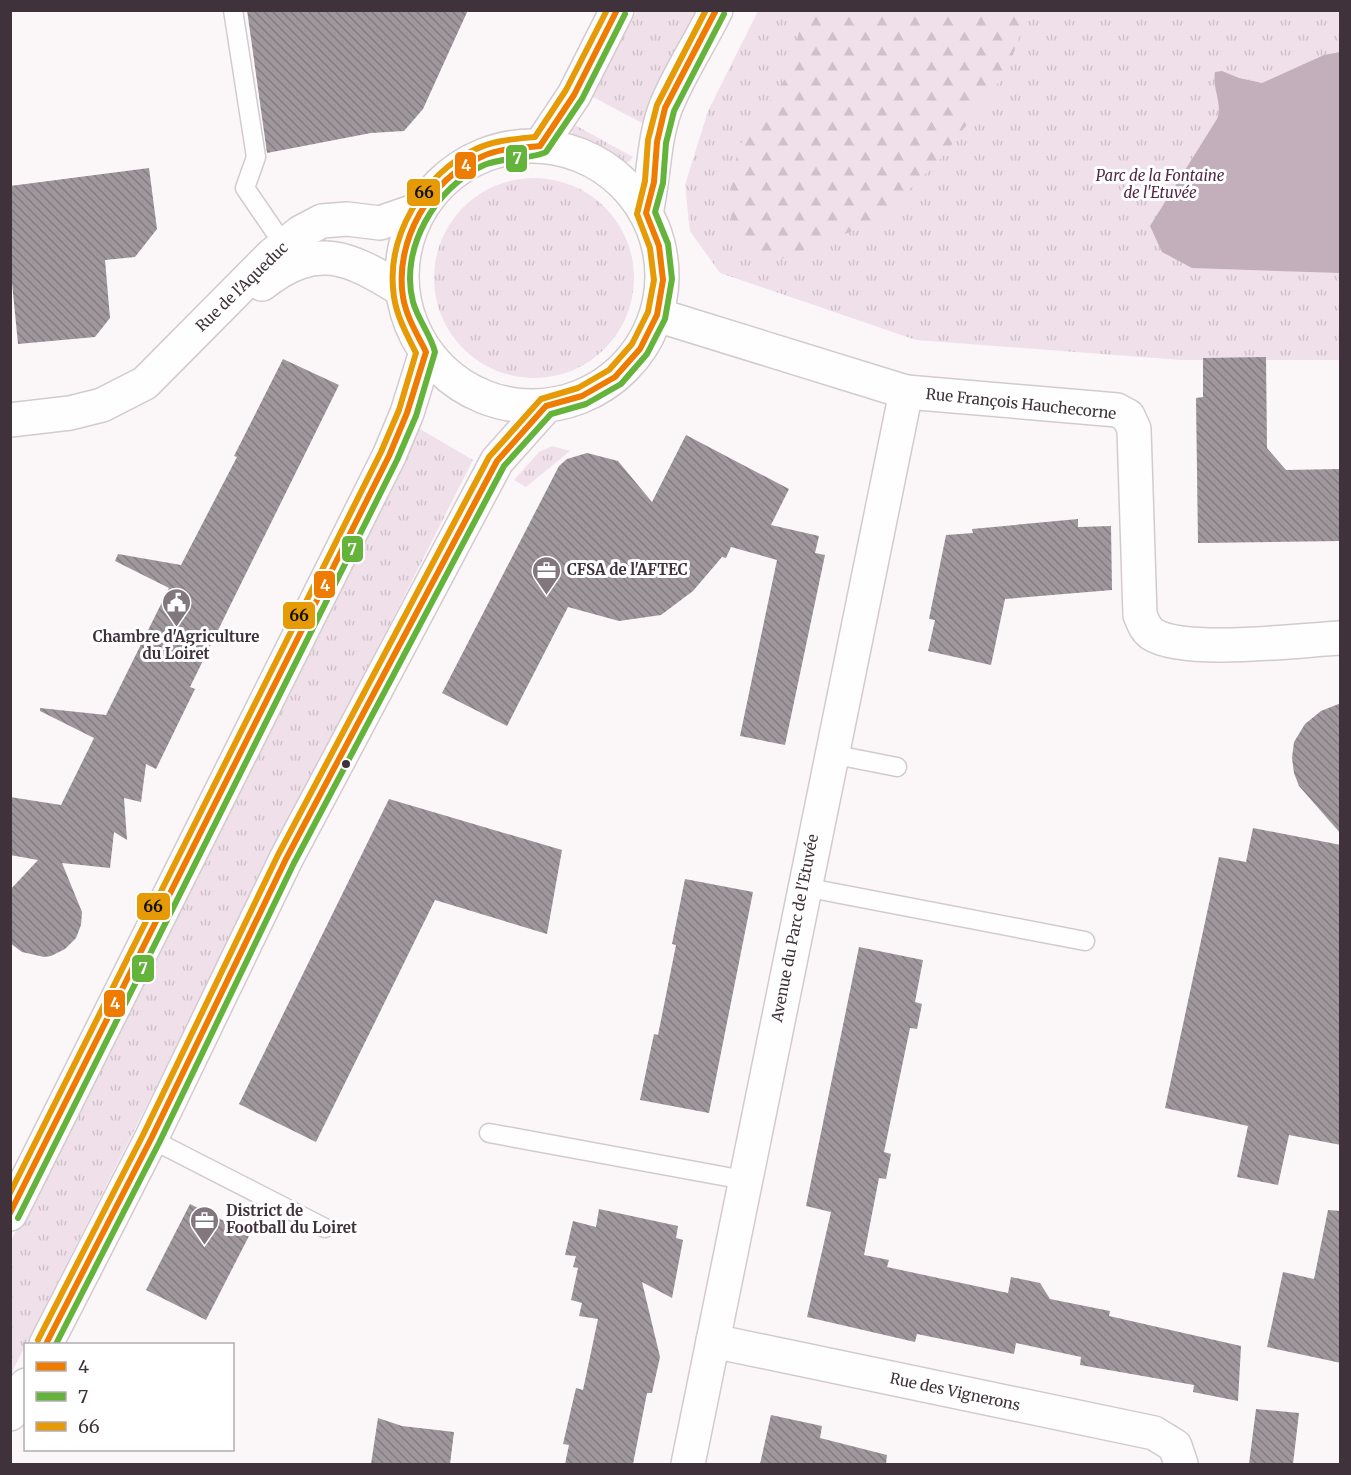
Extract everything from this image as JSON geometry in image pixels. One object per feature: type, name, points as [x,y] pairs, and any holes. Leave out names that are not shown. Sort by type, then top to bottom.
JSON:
[{"type":"main road","points":[[540,146],[574,95],[617,10]]},
{"type":"main road","points":[[646,213],[654,182],[657,142],[666,108],[716,10]]},
{"type":"main road","points":[[540,146],[572,152],[602,166],[627,187],[646,213],[659,246],[663,280],[657,315],[640,349],[615,377],[582,396],[546,406],[511,405],[478,395],[450,377],[426,352],[410,322],[402,290],[405,248],[420,209],[442,181],[471,161],[505,149],[540,146]]},
{"type":"main road","name":"Rue de l'Aqueduc","points":[[10,420],[70,413],[102,405],[145,383],[284,245],[301,232],[322,221],[347,219],[380,222],[420,209]]},
{"type":"main road","name":"Rue de l'Aqueduc","points":[[174,354],[279,271],[308,259],[333,258],[357,263],[402,290]]},
{"type":"main road","name":"Rue François Hauchecorne","points":[[657,315],[906,392],[1117,410],[1128,416],[1134,429],[1140,615],[1144,625],[1152,634],[1167,640],[1202,645],[1341,638]]},
{"type":"main road","points":[[10,1214],[389,456],[407,413],[426,352]]},
{"type":"main road","name":"Avenue du Parc de l'Etuvée","points":[[688,1464],[906,392]]},
{"type":"main road","points":[[47,1343],[151,1140],[286,859],[497,460],[546,406]]},
{"type":"main road","name":"Rue des Vignerons","points":[[712,1341],[1154,1432],[1174,1446],[1181,1464]]},
{"type":"main road","points":[[10,1414],[24,1389]]},
{"type":"lane","points":[[233,10],[256,157],[245,188],[284,245]]},
{"type":"lane","points":[[831,754],[897,767]]},
{"type":"lane","points":[[804,887],[1085,941]]},
{"type":"lane","points":[[489,1132],[744,1180]]},
{"type":"lane","points":[[151,1140],[325,1228]]},
{"type":"green space","points":[[637,11],[700,11],[642,123],[591,96]]},
{"type":"green space","name":"Parc de la Fontaine de l'Etuvée","points":[[758,11],[1340,11],[1340,360],[1181,360],[916,340],[720,273],[690,231],[685,185],[708,111]]},
{"type":"green space","points":[[804,11],[1029,11],[1007,71],[944,155],[878,221],[781,259],[736,245],[729,205],[738,148],[789,73]]},
{"type":"green space","points":[[573,124],[633,157],[629,162],[618,163],[575,140],[571,131]]},
{"type":"green space","points":[[544,178],[554,179],[581,189],[598,200],[612,214],[627,240],[633,258],[633,298],[623,325],[612,342],[598,356],[581,367],[554,377],[524,378],[514,377],[487,367],[470,356],[456,342],[445,325],[435,298],[434,268],[435,258],[445,231],[456,214],[470,200],[487,189],[514,179]]},
{"type":"green space","points":[[420,429],[473,460],[27,1343],[24,1343],[24,1348],[11,1374],[10,1243],[168,917]]},
{"type":"green space","points":[[552,446],[570,451],[526,487],[514,480],[539,452]]},
{"type":"shaded area","points":[[1340,52],[1340,273],[1192,268],[1162,252],[1150,226],[1217,119],[1219,107],[1215,72],[1222,71],[1239,78],[1262,83],[1324,55]]},
{"type":"building","points":[[247,10],[468,10],[423,109],[404,131],[371,133],[267,153]]},
{"type":"building","points":[[149,168],[157,229],[135,257],[105,260],[110,318],[95,337],[18,344],[10,262],[10,186]]},
{"type":"building","points":[[1266,357],[1267,448],[1286,470],[1341,469],[1341,541],[1198,543],[1196,398],[1203,397],[1203,358]]},
{"type":"building","points":[[283,359],[339,385],[190,687],[195,689],[156,769],[146,764],[141,802],[124,798],[127,840],[114,832],[110,868],[62,863],[82,912],[81,925],[76,938],[65,949],[51,956],[44,957],[22,952],[10,943],[10,890],[38,860],[10,855],[10,797],[61,805],[94,738],[40,711],[40,708],[106,715],[169,588],[115,561],[118,554],[181,565],[237,457],[234,456]]},
{"type":"building","points":[[686,435],[789,489],[771,525],[819,536],[815,553],[825,555],[785,745],[740,736],[777,560],[731,547],[726,558],[722,557],[693,591],[661,615],[619,621],[568,607],[507,726],[442,693],[559,466],[567,459],[587,453],[618,461],[652,502]]},
{"type":"building","points":[[1078,519],[1078,527],[1111,526],[1112,590],[1005,599],[991,665],[928,651],[935,620],[929,619],[946,535],[973,533],[972,529]]},
{"type":"building","points":[[1341,703],[1341,834],[1299,786],[1292,758],[1294,742],[1305,724],[1321,711]]},
{"type":"building","points":[[389,799],[562,850],[547,934],[435,900],[316,1142],[239,1104]]},
{"type":"building","points":[[1253,828],[1341,845],[1341,1145],[1289,1135],[1278,1185],[1237,1177],[1248,1126],[1165,1108],[1219,857],[1246,862]]},
{"type":"building","points":[[685,879],[753,892],[709,1113],[640,1100],[654,1034],[658,1035],[676,945],[672,944]]},
{"type":"building","points":[[859,947],[923,960],[915,1002],[922,1004],[917,1029],[910,1028],[884,1152],[891,1154],[886,1179],[879,1178],[864,1255],[889,1260],[887,1267],[1008,1293],[1011,1277],[1040,1283],[1050,1299],[1110,1311],[1109,1316],[1241,1346],[1238,1401],[1193,1392],[1194,1385],[1080,1365],[1081,1357],[1016,1343],[1014,1354],[917,1334],[915,1342],[807,1317],[831,1212],[806,1206]]},
{"type":"building","points":[[190,1204],[250,1234],[206,1320],[146,1290]]},
{"type":"building","points":[[599,1209],[678,1226],[676,1238],[683,1240],[672,1298],[642,1282],[660,1357],[652,1393],[647,1393],[633,1464],[565,1464],[569,1445],[563,1444],[576,1388],[583,1390],[598,1319],[579,1316],[582,1303],[571,1300],[578,1268],[573,1267],[576,1256],[565,1255],[573,1221],[596,1227]]},
{"type":"building","points":[[1328,1210],[1341,1211],[1341,1363],[1267,1347],[1283,1272],[1314,1279]]},
{"type":"building","points":[[1256,1409],[1299,1413],[1293,1464],[1249,1464]]},
{"type":"building","points":[[771,1415],[822,1426],[820,1438],[887,1455],[886,1464],[760,1464]]},
{"type":"building","points":[[378,1418],[402,1426],[454,1432],[450,1464],[371,1464]]},
{"type":"transit line","name":"66","points":[[10,1193],[381,452],[399,410],[416,353],[397,312],[393,274],[402,230],[412,210],[424,191],[457,160],[490,144],[535,137],[566,90],[607,10]]},
{"type":"transit line","name":"4","points":[[10,1213],[389,456],[407,413],[426,352],[407,311],[403,297],[402,276],[404,255],[410,234],[420,214],[446,180],[463,167],[495,152],[540,146],[574,95],[617,10]]},
{"type":"transit line","name":"66","points":[[38,1340],[143,1135],[278,855],[489,457],[541,399],[578,388],[609,370],[632,344],[648,312],[654,280],[650,248],[637,214],[645,181],[648,140],[657,105],[706,10]]},
{"type":"transit line","name":"4","points":[[47,1343],[151,1139],[286,859],[497,461],[546,406],[582,396],[615,377],[640,349],[657,315],[663,280],[659,246],[646,213],[654,182],[657,142],[665,108],[716,10]]},
{"type":"transit line","name":"7","points":[[18,1218],[397,460],[416,416],[435,352],[415,309],[410,282],[411,261],[425,222],[451,188],[484,165],[546,152],[582,99],[625,14]]},
{"type":"transit line","name":"7","points":[[57,1343],[159,1143],[294,863],[504,466],[551,414],[586,404],[621,384],[647,354],[665,319],[672,279],[668,244],[655,212],[663,183],[666,143],[674,111],[724,14]]},
{"type":"place","name":"CFSA de l'AFTEC","points":[[546,596]]},
{"type":"place","name":"Chambre d'Agriculture du Loiret","points":[[176,628]]},
{"type":"place","name":"District de Football du Loiret","points":[[205,1246]]}]
